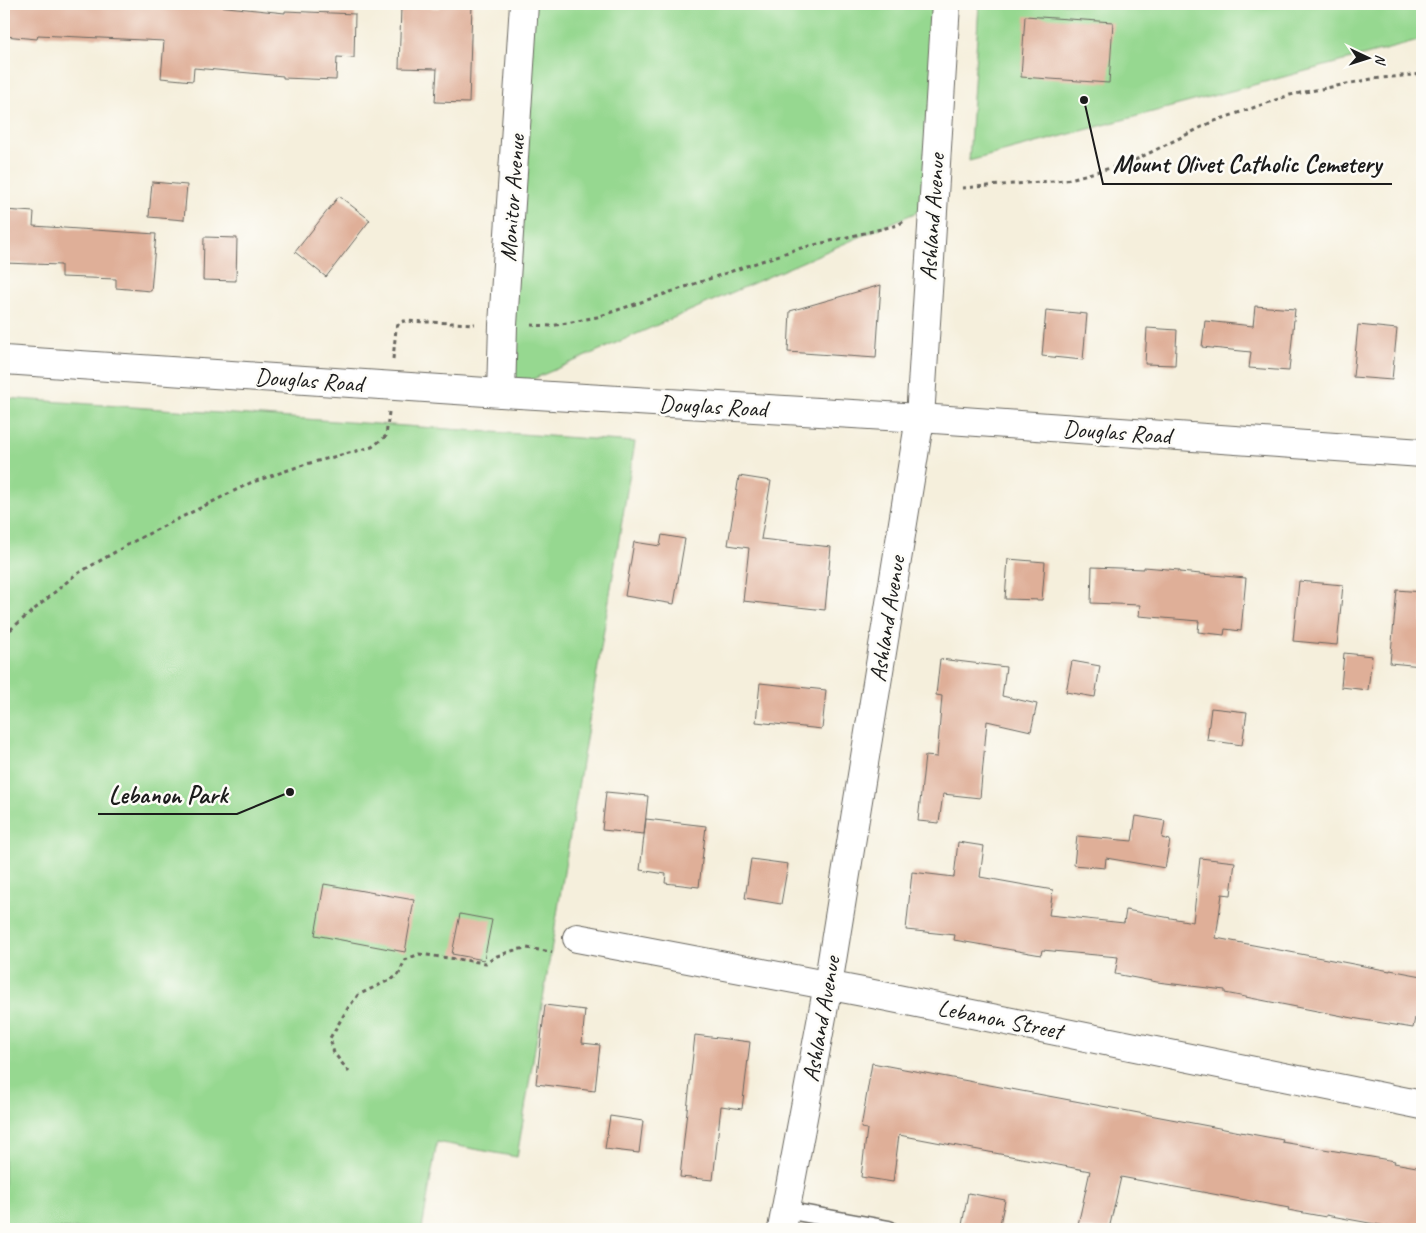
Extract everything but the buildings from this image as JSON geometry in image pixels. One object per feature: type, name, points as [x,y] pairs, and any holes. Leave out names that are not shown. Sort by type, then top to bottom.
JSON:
[{"type":"street","name":"Monitor Avenue","points":[[501,393],[524,4]]},
{"type":"street","name":"Ashland Avenue","points":[[784,1220],[828,985],[920,418],[946,4]]},
{"type":"street","name":"Douglas Road","points":[[4,360],[501,393],[920,418],[1422,453]]},
{"type":"street","name":"Lebanon Street","points":[[569,946],[828,985],[1422,1105]]},
{"type":"lane","points":[[784,1220],[889,1229]]},
{"type":"path","points":[[964,187],[1066,180],[1129,163],[1212,122],[1290,95],[1372,79],[1422,74]]},
{"type":"path","points":[[526,325],[551,326],[597,317],[797,249],[898,225],[906,220]]},
{"type":"path","points":[[393,357],[396,329],[399,323],[404,321],[482,324]]},
{"type":"path","points":[[4,635],[75,575],[138,539],[250,483],[306,464],[372,447],[386,436],[389,412]]},
{"type":"path","points":[[349,1072],[334,1053],[330,1038],[358,995],[398,976],[405,960],[419,954],[486,963],[497,956],[527,948],[569,946]]},
{"type":"green space","points":[[525,4],[946,4],[933,205],[501,393]]},
{"type":"green space","points":[[979,4],[1422,4],[1422,40],[969,161]]},
{"type":"green space","points":[[4,398],[635,442],[517,1157],[437,1142],[422,1229],[4,1229]]},
{"type":"place","name":"Mount Olivet Catholic Cemetery","points":[[1084,100]]},
{"type":"place","name":"Lebanon Park","points":[[290,792]]}]
